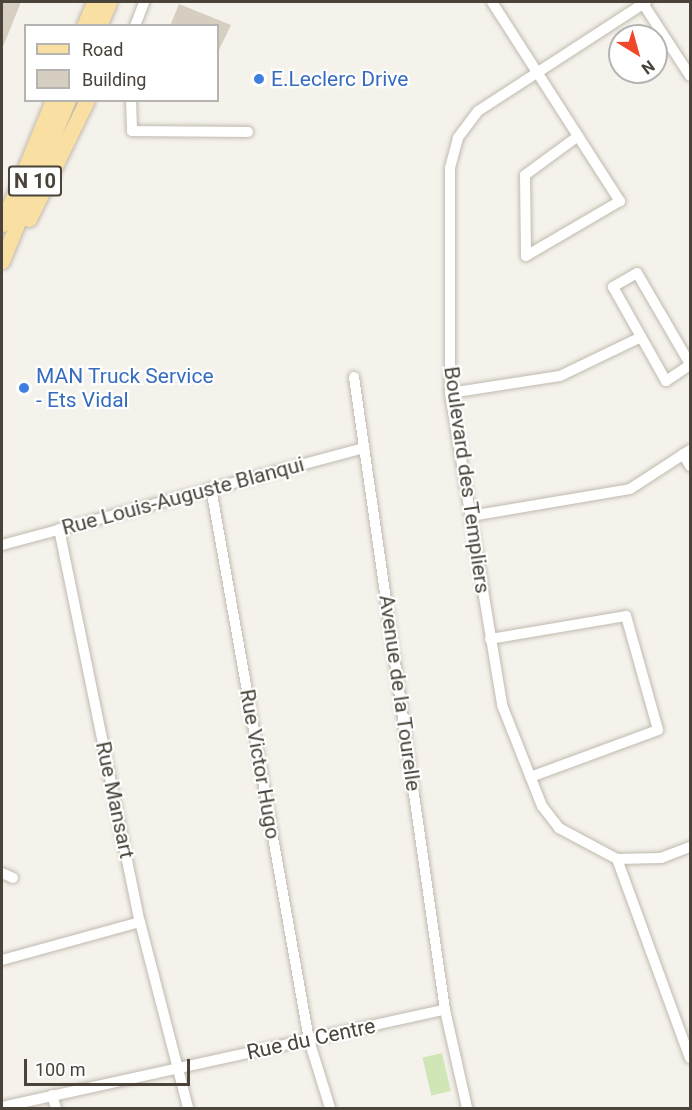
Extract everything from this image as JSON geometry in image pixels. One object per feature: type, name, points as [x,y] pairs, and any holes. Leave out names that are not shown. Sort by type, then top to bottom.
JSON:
[{"type":"main road","points":[[85,24],[94,2]]},
{"type":"main road","points":[[100,24],[109,2]]},
{"type":"main road","name":"N 10","points":[[2,224],[52,102]]},
{"type":"main road","name":"N 10","points":[[2,261],[67,102]]},
{"type":"main road","points":[[8,246],[21,238],[86,102]]},
{"type":"street","points":[[136,24],[144,2]]},
{"type":"street","points":[[492,2],[620,201],[526,256],[525,175],[578,136]]},
{"type":"street","points":[[644,2],[690,76]]},
{"type":"street","name":"Boulevard des Templiers","points":[[644,2],[478,111],[458,138],[450,168],[450,393],[502,705],[530,777],[559,828],[617,859],[661,858],[690,847]]},
{"type":"street","points":[[131,102],[132,131],[248,132]]},
{"type":"street","points":[[637,273],[690,365],[666,381],[641,337],[613,287],[637,273]]},
{"type":"street","points":[[450,393],[560,376],[641,337]]},
{"type":"street","name":"Avenue de la Tourelle","points":[[354,377],[445,1010],[467,1108]]},
{"type":"street","name":"Rue Louis-Auguste Blanqui","points":[[2,545],[364,448]]},
{"type":"street","points":[[471,516],[630,489],[687,452],[690,466]]},
{"type":"street","name":"Rue Victor Hugo","points":[[211,488],[309,1040],[330,1108]]},
{"type":"street","name":"Rue Mansart","points":[[59,530],[140,922],[176,1069],[188,1108]]},
{"type":"street","points":[[490,639],[627,616],[658,730],[530,777]]},
{"type":"street","points":[[617,859],[687,1037],[690,1058]]},
{"type":"street","points":[[2,873],[13,879]]},
{"type":"street","points":[[2,960],[140,922]]},
{"type":"street","name":"Rue du Centre","points":[[2,1107],[445,1010]]},
{"type":"street","points":[[52,1095],[56,1108]]},
{"type":"green space","points":[[442,1053],[451,1091],[431,1095],[423,1057]]},
{"type":"building","points":[[2,2],[21,2],[2,49]]},
{"type":"building","points":[[179,4],[231,25],[219,50],[219,24],[171,24]]},
{"type":"place","name":"E.Leclerc Drive","points":[[259,79]]},
{"type":"place","name":"MAN Truck Service - Ets Vidal","points":[[24,388]]}]
